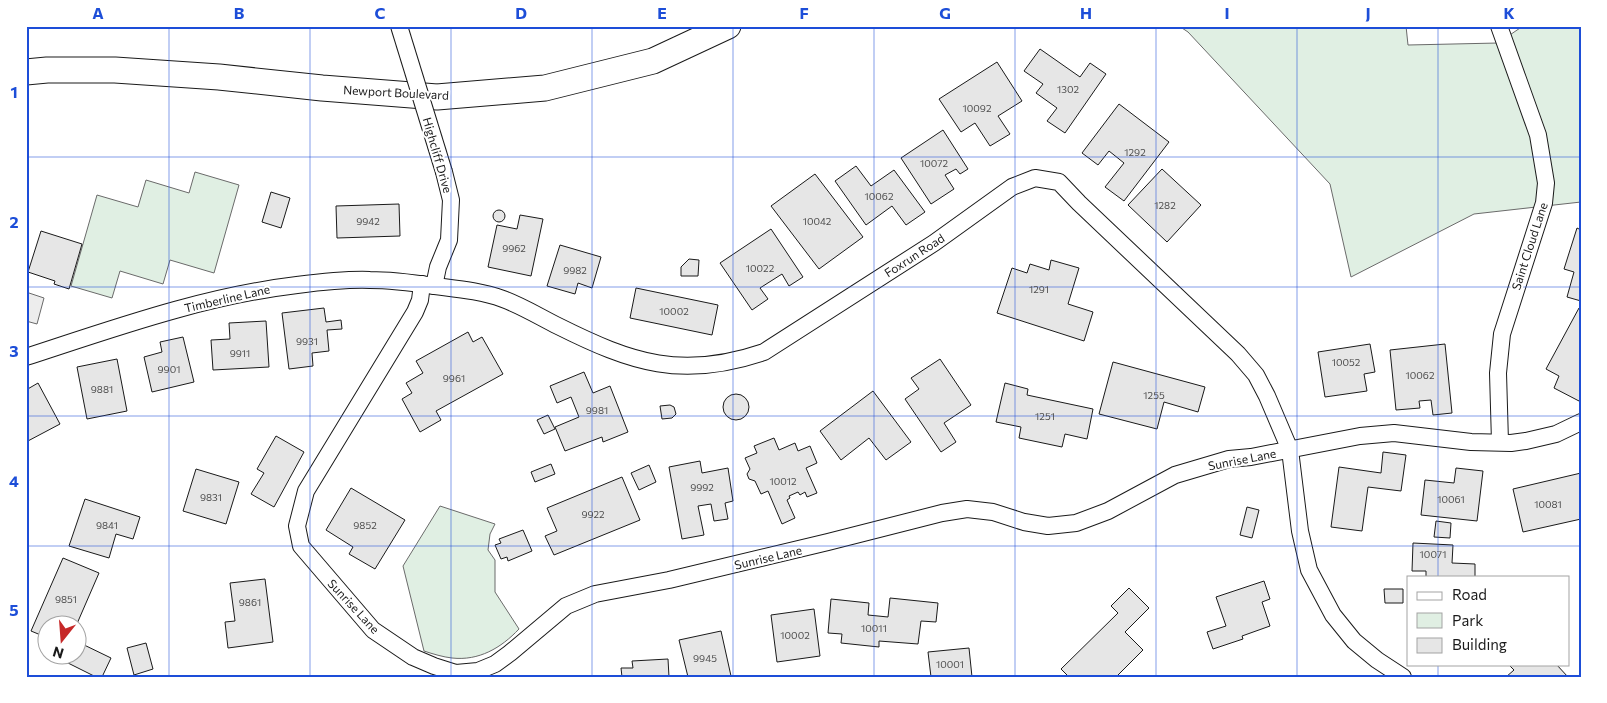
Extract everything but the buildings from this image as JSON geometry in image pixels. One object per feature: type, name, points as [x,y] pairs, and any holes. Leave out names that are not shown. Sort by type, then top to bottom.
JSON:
[{"type":"main road","name":"Newport Boulevard","points":[[26,72],[47,70],[115,70],[219,77],[322,88],[437,97],[545,88],[653,61],[728,26]]},
{"type":"street","name":"Highcliff Drive","points":[[399,26],[451,200],[448,240],[438,267],[428,285]]},
{"type":"street","name":"Saint Cloud Lane","points":[[1499,26],[1538,135],[1546,183],[1544,203],[1502,334],[1498,373],[1500,442]]},
{"type":"street","name":"Foxrun Road","points":[[428,285],[483,293],[503,299],[597,345],[633,358],[662,365],[692,366],[721,364],[764,352],[934,243],[1012,186],[1035,178],[1060,182],[1079,203],[1238,354],[1256,375],[1290,450],[1300,531],[1309,570],[1333,615],[1354,641],[1377,660],[1403,677]]},
{"type":"street","name":"Timberline Lane","points":[[26,357],[137,321],[215,299],[277,287],[318,282],[369,280],[428,285]]},
{"type":"street","name":"Sunrise Lane","points":[[428,285],[415,312],[306,491],[297,526],[301,546],[374,630],[413,657],[456,673],[478,672],[495,664],[566,606],[595,594],[669,580],[942,513],[967,509],[993,512],[1024,522],[1048,526],[1076,523],[1108,511],[1175,475],[1229,459],[1251,457],[1360,436],[1394,434],[1471,442],[1526,441],[1556,434],[1581,422]]},
{"type":"green space","points":[[1179,26],[1406,26],[1408,45],[1498,43],[1523,26],[1581,27],[1581,202],[1474,214],[1351,277],[1330,184],[1188,32]]},
{"type":"green space","points":[[195,172],[239,185],[214,273],[170,260],[163,284],[120,271],[112,298],[71,286],[97,195],[138,207],[146,180],[189,193]]},
{"type":"green space","points":[[440,506],[495,524],[490,534],[488,550],[495,560],[495,592],[519,629],[505,642],[480,655],[452,658],[424,651],[403,566]]},
{"type":"shaded area","points":[[26,292],[44,298],[37,324],[26,321]]}]
